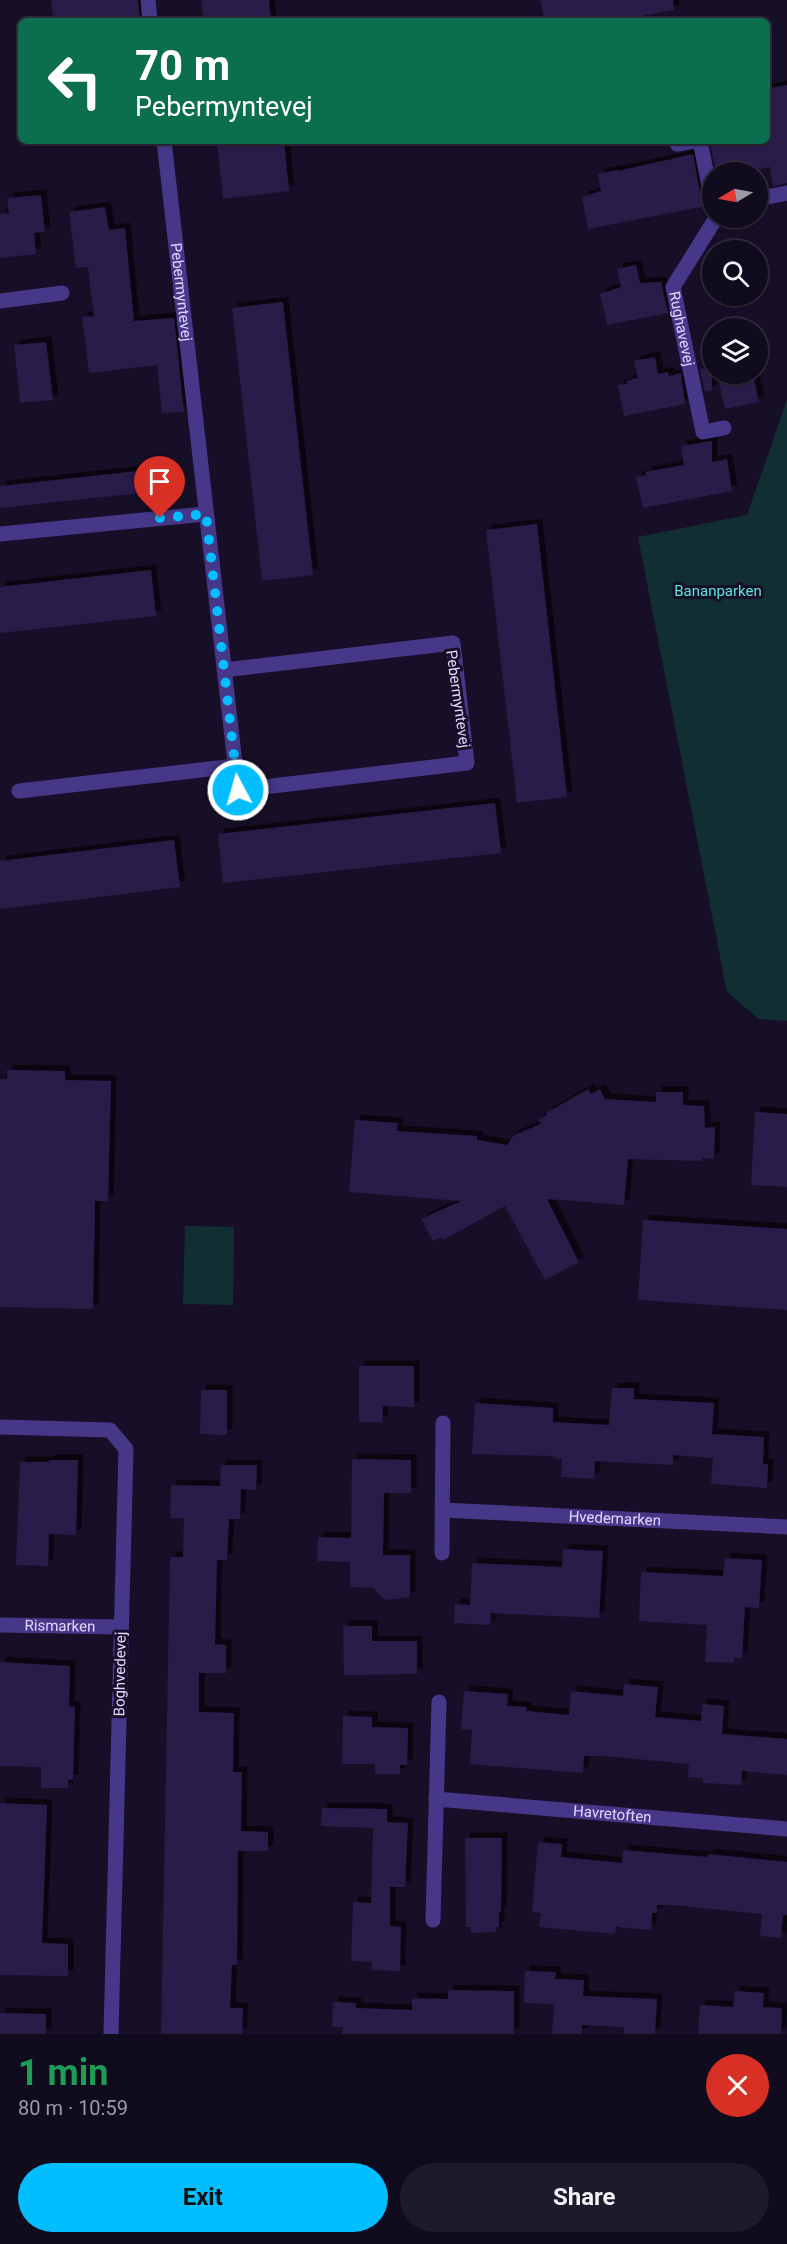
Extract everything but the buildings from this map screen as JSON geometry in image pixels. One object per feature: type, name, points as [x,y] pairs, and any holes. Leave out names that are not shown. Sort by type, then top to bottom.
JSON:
[{"type":"street","points":[[148,0],[150,18]]},
{"type":"street","name":"Pebermyntevej","points":[[164,144],[206,514],[235,766],[238,790],[467,763],[453,644],[224,670]]},
{"type":"street","points":[[701,144],[704,162]]},
{"type":"street","points":[[768,198],[787,193]]},
{"type":"street","name":"Rughavevej","points":[[710,228],[673,287],[703,432],[724,428]]},
{"type":"street","points":[[0,301],[62,294]]},
{"type":"street","points":[[0,534],[206,514]]},
{"type":"street","points":[[19,791],[235,766]]},
{"type":"street","points":[[442,1553],[443,1423]]},
{"type":"street","name":"Boghvedevej","points":[[0,1427],[110,1430],[126,1449],[111,2034]]},
{"type":"street","name":"Hvedemarken","points":[[443,1510],[787,1527]]},
{"type":"street","name":"Rismarken","points":[[0,1624],[121,1627]]},
{"type":"street","points":[[433,1920],[439,1702]]},
{"type":"street","name":"Havretoften","points":[[436,1799],[787,1829]]},
{"type":"green space","name":"Bananparken","points":[[787,400],[787,1021],[759,1019],[727,992],[638,537],[747,515]]},
{"type":"green space","points":[[185,1226],[234,1227],[233,1305],[183,1304]]},
{"type":"route","points":[[160,518],[206,514],[238,790]]}]
